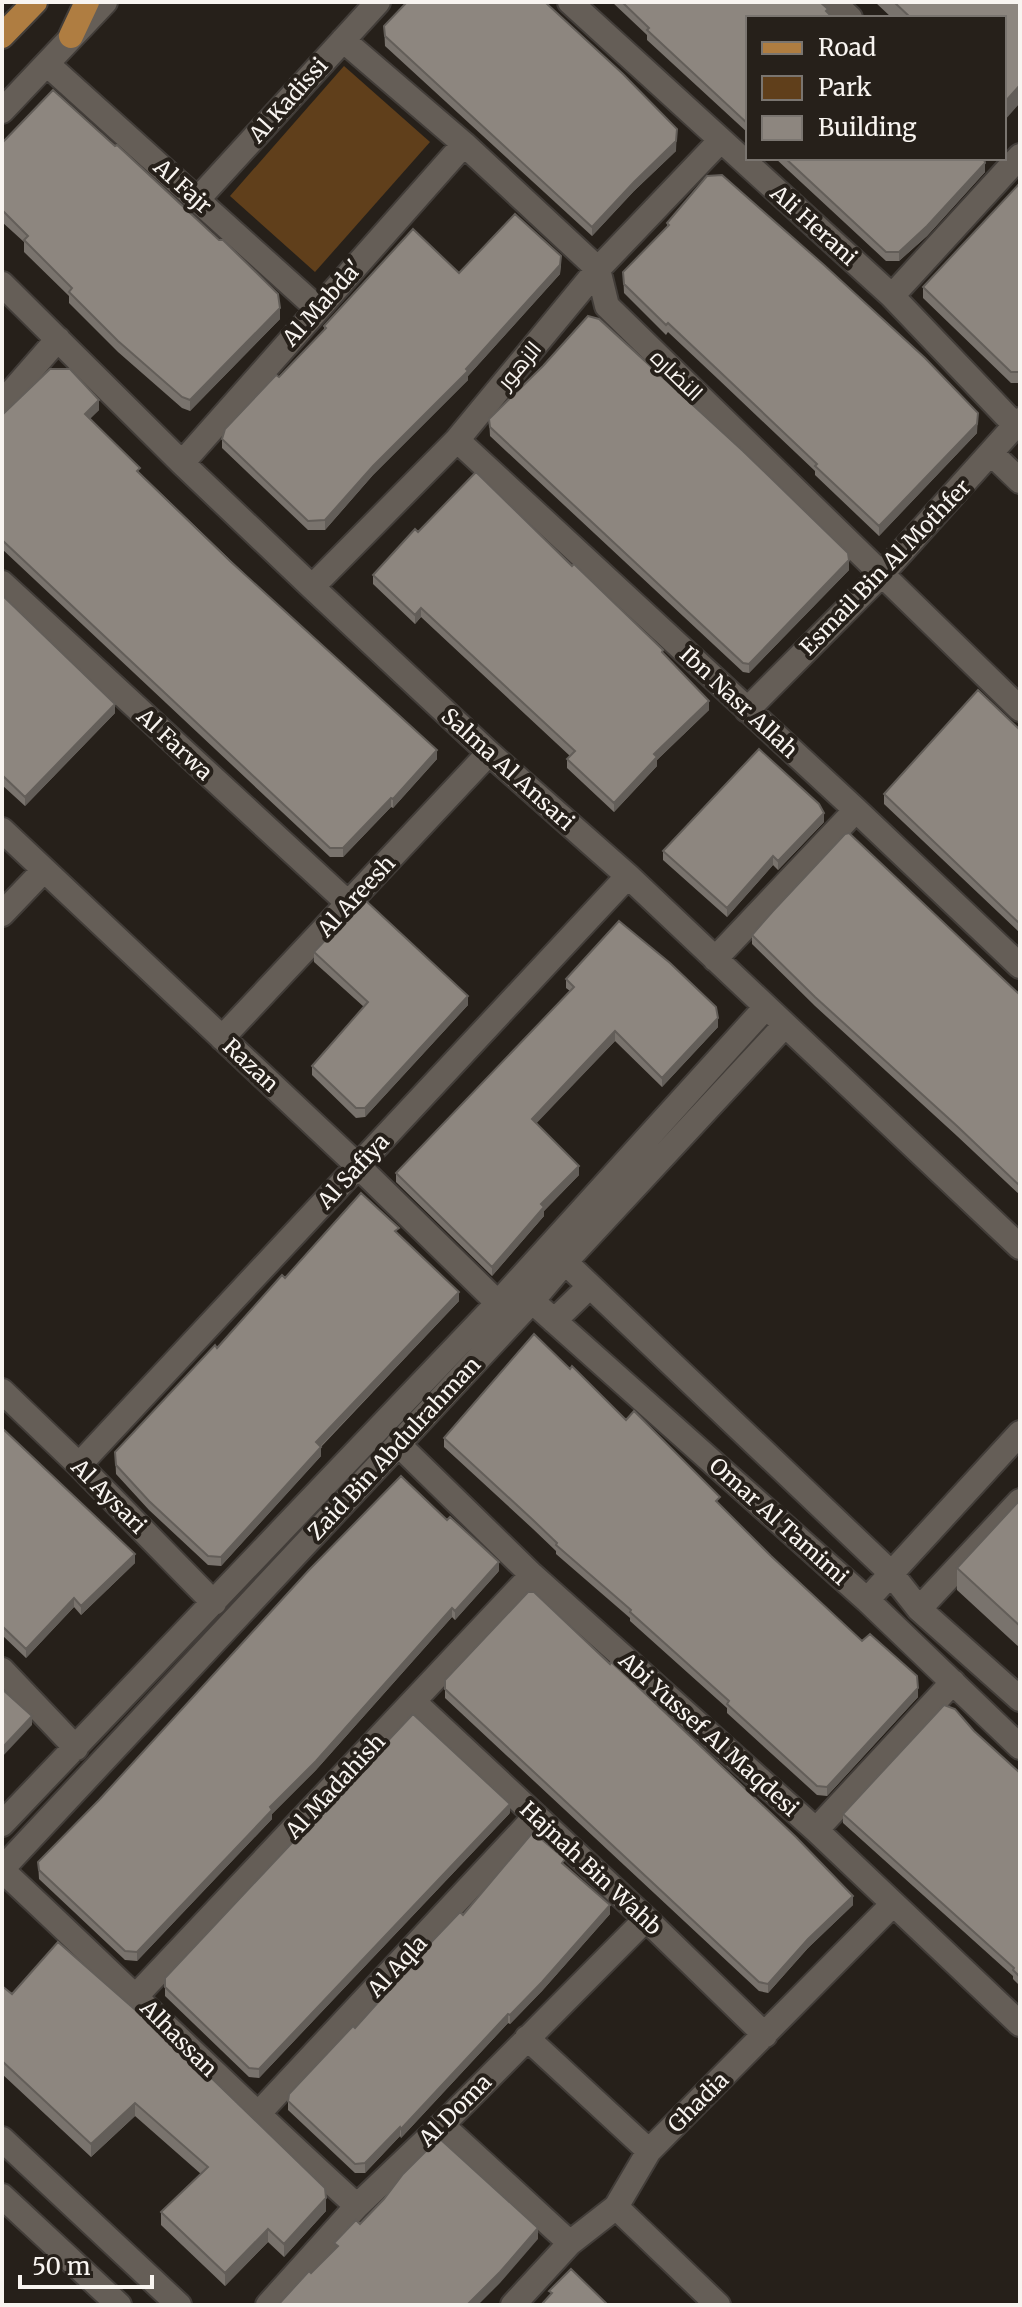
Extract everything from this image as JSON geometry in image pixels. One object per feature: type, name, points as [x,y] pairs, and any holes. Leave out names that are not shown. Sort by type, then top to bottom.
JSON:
[{"type":"main road","points":[[2,36],[35,2]]},
{"type":"main road","points":[[71,36],[87,2]]},
{"type":"street","points":[[2,111],[105,2]]},
{"type":"street","name":"Al Kadissi","points":[[198,199],[378,2]]},
{"type":"street","name":"Ali Herani","points":[[570,2],[892,296],[1017,422]]},
{"type":"street","points":[[833,2],[848,16]]},
{"type":"street","points":[[343,40],[464,144],[598,269]]},
{"type":"street","name":"Al Fajr","points":[[47,64],[317,308]]},
{"type":"street","name":"الزهور","points":[[312,587],[457,440],[598,269],[721,140]]},
{"type":"street","name":"Al Mabda'","points":[[182,463],[464,144]]},
{"type":"street","points":[[892,296],[1010,161]]},
{"type":"street","name":"النضاره","points":[[598,269],[607,306],[881,575],[1016,698]]},
{"type":"street","name":"Salma Al Ansari","points":[[2,284],[312,587],[489,753],[628,876],[1020,1247]]},
{"type":"street","points":[[2,403],[58,339]]},
{"type":"street","name":"Esmail Bin Al Mothfer","points":[[747,710],[881,575],[992,454],[1017,422]]},
{"type":"street","name":"Ibn Nasr Allah","points":[[457,440],[1020,966]]},
{"type":"street","points":[[992,454],[1020,481]]},
{"type":"street","name":"Al Farwa","points":[[2,583],[349,904]]},
{"type":"street","name":"Al Areesh","points":[[222,1038],[489,753]]},
{"type":"street","points":[[715,959],[856,810]]},
{"type":"street","name":"Razan","points":[[2,830],[358,1166],[498,1303]]},
{"type":"street","points":[[2,914],[44,870]]},
{"type":"street","name":"Al Safiya","points":[[79,1465],[628,876]]},
{"type":"street","name":"Zaid Bin Abdulrahman","points":[[2,1824],[498,1303],[766,1007]]},
{"type":"street","name":"Zaid Bin Abdulrahman","points":[[2,1870],[785,1025]]},
{"type":"street","points":[[565,1262],[890,1572],[919,1609],[1020,1699]]},
{"type":"street","points":[[554,1321],[590,1286]]},
{"type":"street","name":"Omar Al Tamimi","points":[[532,1301],[867,1600],[1020,1747]]},
{"type":"street","name":"Al Aysari","points":[[2,1391],[214,1603]]},
{"type":"street","points":[[867,1600],[1020,1433]]},
{"type":"street","name":"Abi Yussef Al Maqdesi","points":[[398,1444],[532,1575],[816,1830],[1020,2024]]},
{"type":"street","points":[[919,1609],[1020,1501]]},
{"type":"street","name":"Al Madahish","points":[[136,1996],[532,1575]]},
{"type":"street","points":[[2,1670],[76,1748]]},
{"type":"street","points":[[816,1830],[953,1682]]},
{"type":"street","name":"Hajnah Bin Wahb","points":[[414,1702],[765,2035]]},
{"type":"street","name":"Al Aqla","points":[[257,2115],[536,1816]]},
{"type":"street","name":"Alhassan","points":[[2,1870],[257,2115],[357,2206]]},
{"type":"street","name":"Ghadia","points":[[513,2305],[570,2243],[616,2207],[649,2151],[892,1905]]},
{"type":"street","name":"Al Doma","points":[[268,2305],[357,2206],[442,2125],[646,1919]]},
{"type":"street","points":[[527,2038],[649,2151]]},
{"type":"street","points":[[442,2125],[570,2243]]},
{"type":"street","points":[[2,2139],[179,2305]]},
{"type":"street","points":[[2,2196],[119,2305]]},
{"type":"street","points":[[616,2207],[718,2305]]},
{"type":"green space","points":[[344,66],[430,142],[315,272],[230,196]]},
{"type":"building","points":[[407,2],[545,2],[677,129],[676,141],[592,227],[385,36],[384,26]]},
{"type":"building","points":[[622,2],[820,2],[831,16],[746,16],[746,122],[647,30],[649,28]]},
{"type":"building","points":[[894,2],[1020,2],[1020,85],[1006,101],[1006,16],[909,16]]},
{"type":"building","points":[[53,90],[219,240],[223,240],[278,294],[280,308],[190,400],[182,397],[118,341],[69,292],[72,288],[24,240],[28,236],[2,210],[2,143]]},
{"type":"building","points":[[787,160],[984,160],[985,163],[927,226],[899,252],[886,252]]},
{"type":"building","points":[[722,175],[925,358],[978,413],[977,424],[879,526],[624,284],[623,272],[669,225],[667,223],[707,176]]},
{"type":"building","points":[[1020,183],[1020,372],[1011,372],[923,287]]},
{"type":"building","points":[[515,214],[561,256],[560,265],[466,369],[468,371],[373,466],[325,520],[308,521],[222,439],[225,429],[326,328],[324,326],[413,229],[459,273]]},
{"type":"building","points":[[588,316],[599,319],[743,451],[848,553],[849,560],[749,664],[743,663],[490,427],[489,419]]},
{"type":"building","points":[[50,369],[70,369],[99,400],[85,414],[140,468],[137,471],[230,561],[437,750],[343,848],[330,848],[2,540],[2,415]]},
{"type":"building","points":[[476,472],[663,650],[709,701],[654,754],[657,757],[614,803],[567,759],[575,751],[421,608],[415,615],[373,575],[415,529],[418,532]]},
{"type":"building","points":[[2,595],[115,704],[25,797],[2,775]]},
{"type":"building","points":[[978,690],[1020,730],[1020,924],[884,794]]},
{"type":"building","points":[[759,749],[819,804],[824,813],[778,861],[773,856],[727,908],[663,851]]},
{"type":"building","points":[[849,833],[1020,995],[1020,1186],[752,935]]},
{"type":"building","points":[[364,899],[468,996],[365,1108],[356,1108],[312,1066],[368,1002],[314,952]]},
{"type":"building","points":[[619,921],[670,963],[716,1007],[718,1018],[662,1078],[615,1031],[532,1119],[579,1166],[541,1204],[544,1207],[492,1267],[396,1173],[574,987],[566,979]]},
{"type":"building","points":[[361,1193],[399,1228],[395,1231],[459,1292],[316,1442],[321,1447],[221,1557],[208,1556],[116,1465],[115,1452],[215,1345],[217,1348],[282,1275],[285,1278]]},
{"type":"building","points":[[534,1334],[570,1369],[572,1366],[626,1420],[634,1411],[720,1497],[716,1501],[862,1641],[870,1634],[917,1676],[918,1688],[827,1787],[817,1786],[727,1704],[729,1701],[556,1545],[444,1438]]},
{"type":"building","points":[[2,1428],[135,1554],[81,1606],[74,1598],[26,1649],[2,1626]]},
{"type":"building","points":[[401,1476],[447,1520],[450,1517],[499,1562],[455,1611],[452,1608],[316,1761],[270,1807],[272,1810],[137,1952],[125,1951],[39,1870],[38,1862],[99,1800],[309,1570]]},
{"type":"building","points":[[1020,1502],[1020,1626],[957,1568]]},
{"type":"building","points":[[528,1592],[534,1592],[634,1683],[796,1837],[853,1896],[808,1939],[768,1984],[759,1982],[445,1689],[445,1680]]},
{"type":"building","points":[[2,1689],[32,1716],[2,1748]]},
{"type":"building","points":[[944,1705],[955,1709],[1020,1773],[1020,1977],[1014,1968],[843,1814]]},
{"type":"building","points":[[413,1714],[510,1804],[259,2069],[249,2068],[165,1987],[165,1978]]},
{"type":"building","points":[[533,1832],[565,1859],[562,1863],[610,1905],[542,1982],[401,2129],[365,2163],[355,2164],[288,2101],[289,2094],[353,2026],[355,2028],[397,1978],[460,1912],[463,1915]]},
{"type":"building","points":[[58,1942],[197,2064],[325,2188],[326,2198],[284,2244],[268,2229],[225,2273],[161,2212],[208,2167],[135,2103],[91,2144],[2,2061],[2,1986],[12,1994]]},
{"type":"building","points":[[439,2138],[538,2228],[500,2272],[467,2305],[278,2305],[309,2271],[311,2273],[338,2246],[334,2243],[356,2220],[360,2224]]},
{"type":"building","points":[[571,2269],[608,2305],[541,2305],[552,2293],[549,2291]]}]
